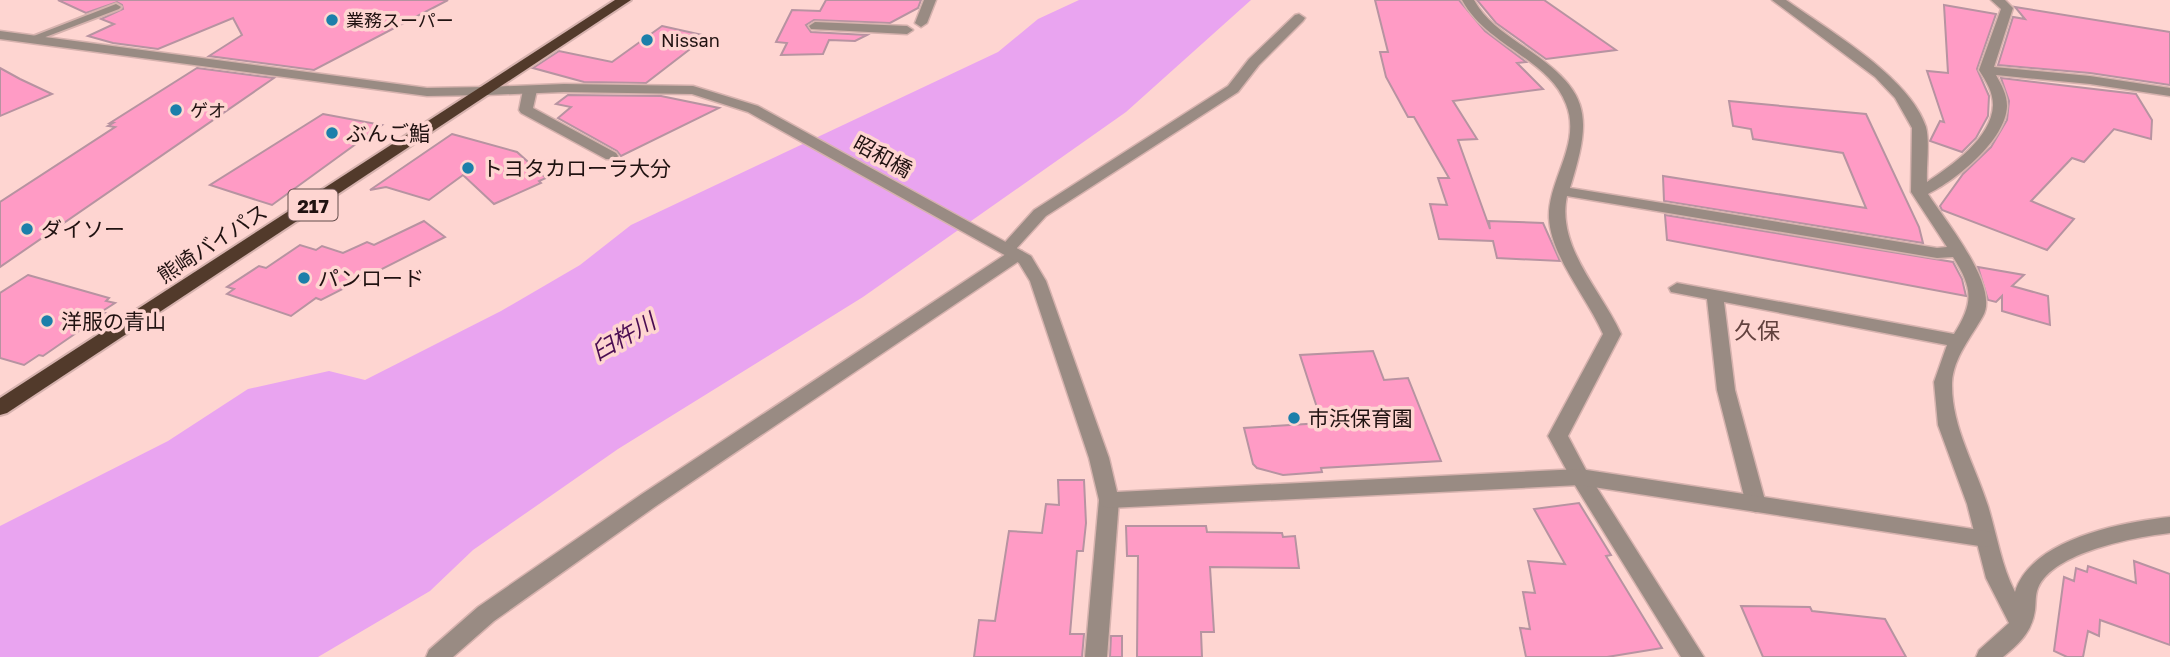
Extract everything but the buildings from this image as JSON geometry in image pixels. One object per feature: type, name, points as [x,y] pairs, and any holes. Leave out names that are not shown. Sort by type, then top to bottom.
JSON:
[{"type":"highway","name":"熊崎バイパス","points":[[0,408],[624,0]]},
{"type":"street","points":[[921,23],[930,0]]},
{"type":"street","points":[[1468,0],[1472,10],[1486,25],[1550,70],[1574,104],[1578,126],[1576,148],[1562,191],[1557,218],[1562,240],[1606,318],[1612,334],[1558,436],[1580,477],[1693,657]]},
{"type":"street","points":[[1778,0],[1880,74],[1901,96],[1919,128],[1919,192],[1975,281],[1978,305],[1977,312],[1959,341],[1943,382],[1948,425],[1977,504],[1997,578],[2021,625]]},
{"type":"street","points":[[1986,70],[2007,8],[1997,0]]},
{"type":"street","points":[[437,657],[486,614],[1006,248],[1040,214],[1233,89],[1254,62],[1299,18]]},
{"type":"street","points":[[815,26],[906,30]]},
{"type":"street","name":"昭和橋","points":[[0,35],[427,92],[693,90],[753,109],[1006,248]]},
{"type":"street","points":[[1919,192],[1936,185],[1961,164],[1996,126],[2000,111],[1999,91],[1986,70]]},
{"type":"street","points":[[1986,70],[2090,80],[2170,92]]},
{"type":"street","points":[[530,90],[526,110],[611,156]]},
{"type":"street","points":[[1562,191],[1937,253],[1958,251]]},
{"type":"street","points":[[1006,248],[1025,260],[1038,281],[1099,458],[1109,500],[1096,657]]},
{"type":"street","points":[[1677,288],[1959,341]]},
{"type":"street","points":[[1715,295],[1726,390],[1756,504]]},
{"type":"street","points":[[1109,500],[1580,477],[1986,539]]},
{"type":"street","points":[[1987,657],[2021,625],[2029,582],[2042,566],[2107,538],[2143,527],[2170,525]]},
{"type":"lane","points":[[32,39],[116,7]]},
{"type":"water","name":"臼杵川","points":[[1079,0],[1251,0],[1126,112],[863,297],[618,449],[473,550],[430,591],[318,657],[0,657],[0,526],[168,441],[248,389],[329,371],[365,380],[501,311],[580,265],[631,225],[998,52],[1038,19]]},
{"type":"place","name":"業務スーパー","points":[[332,20]]},
{"type":"place","name":"Nissan","points":[[647,40]]},
{"type":"place","name":"ゲオ","points":[[176,110]]},
{"type":"place","name":"ぶんご鮨","points":[[332,133]]},
{"type":"place","name":"トヨタカローラ大分","points":[[468,168]]},
{"type":"place","name":"ダイソー","points":[[27,229]]},
{"type":"place","name":"パンロード","points":[[304,278]]},
{"type":"place","name":"洋服の青山","points":[[47,321]]},
{"type":"place","name":"市浜保育園","points":[[1294,418]]},
{"type":"district","name":"久保","points":[[1757,330]]}]
